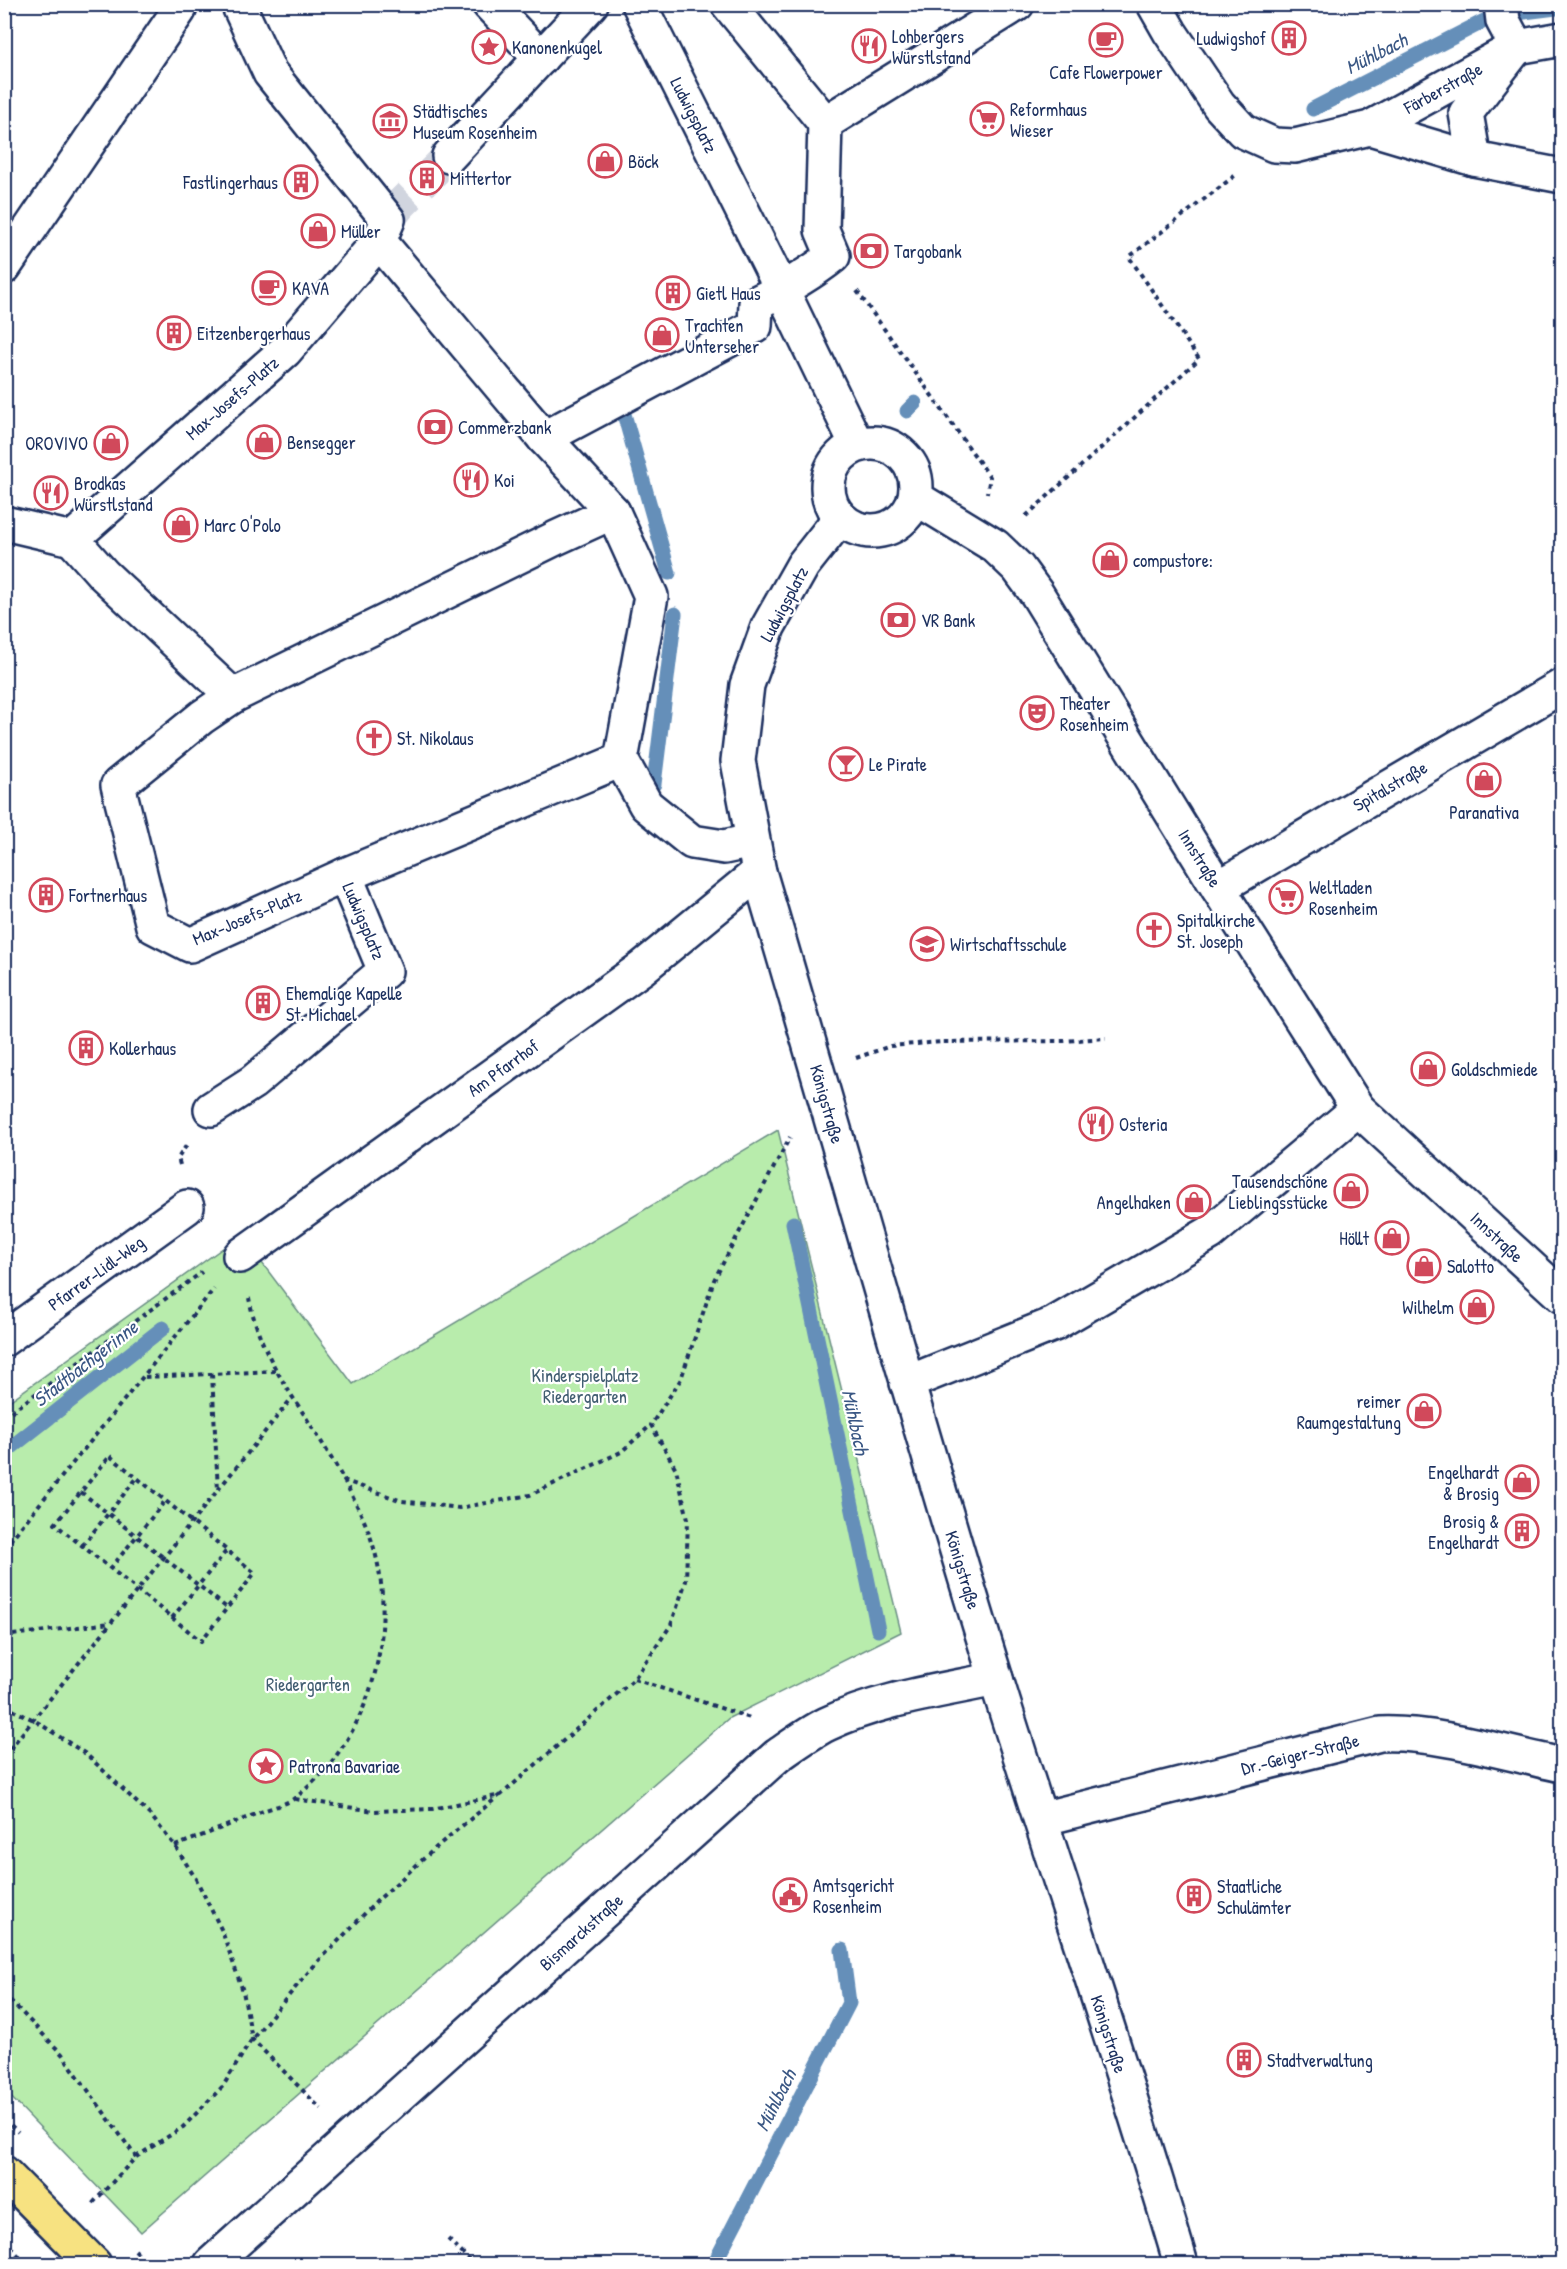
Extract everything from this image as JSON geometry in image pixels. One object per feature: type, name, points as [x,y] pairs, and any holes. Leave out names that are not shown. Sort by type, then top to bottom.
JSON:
[{"type":"main road","points":[[4,2173],[94,2265]]},
{"type":"street","points":[[4,267],[154,48],[179,10],[179,4]]},
{"type":"street","points":[[238,4],[270,73],[388,220],[379,241],[544,438],[612,512],[651,596],[621,760],[646,805],[692,842],[724,847],[752,841]]},
{"type":"street","points":[[489,4],[541,58]]},
{"type":"street","points":[[449,156],[591,4]]},
{"type":"street","name":"Ludwigsplatz","points":[[639,4],[857,445]]},
{"type":"street","points":[[544,438],[755,326],[756,303],[816,270],[833,256],[822,230],[825,123],[728,4]]},
{"type":"street","points":[[825,123],[1017,4]]},
{"type":"street","points":[[1154,4],[1219,105],[1243,131],[1274,145]]},
{"type":"street","name":"Färberstraße","points":[[1274,145],[1295,146],[1370,128],[1507,24]]},
{"type":"street","name":"Färberstraße","points":[[1507,24],[1563,39]]},
{"type":"street","name":"Färberstraße","points":[[1474,159],[1466,113],[1507,24]]},
{"type":"street","name":"Färberstraße","points":[[1370,128],[1474,159],[1563,176]]},
{"type":"street","name":"Max-Josefs-Platz","points":[[72,539],[285,351],[379,241]]},
{"type":"street","points":[[873,441],[888,445],[902,454],[912,466],[917,482],[916,498],[910,510],[890,528],[877,531],[864,530],[850,526],[831,506],[827,492],[828,477],[834,463],[844,451],[873,441]]},
{"type":"street","name":"Innstraße","points":[[916,498],[995,546],[1018,568],[1037,594],[1218,888],[1358,1109],[1563,1296]]},
{"type":"street","points":[[4,523],[72,539],[103,574],[233,696],[612,512]]},
{"type":"street","name":"Ludwigsplatz","points":[[759,872],[738,761],[747,685],[768,627],[803,565],[840,518]]},
{"type":"street","name":"Spitalstraße","points":[[1218,888],[1563,686]]},
{"type":"street","name":"Max-Josefs-Platz","points":[[233,696],[202,717],[118,785],[153,926],[190,945],[345,875]]},
{"type":"street","name":"Ludwigsplatz","points":[[211,1109],[253,1082],[385,971],[345,875],[621,760]]},
{"type":"street","name":"Königstraße","points":[[759,872],[907,1383],[996,1679],[1181,2265]]},
{"type":"street","name":"Am Pfarrhof","points":[[240,1256],[642,968],[759,872]]},
{"type":"street","points":[[907,1383],[1054,1324],[1210,1233],[1358,1109]]},
{"type":"street","name":"Pfarrer-Lidl-Weg","points":[[4,1339],[187,1207]]},
{"type":"street","name":"Bismarckstraße","points":[[210,2265],[777,1756],[805,1736],[829,1723],[878,1705],[996,1679]]},
{"type":"street","name":"Dr.-Geiger-Straße","points":[[1041,1819],[1380,1734],[1403,1733],[1432,1737],[1563,1765]]},
{"type":"path","points":[[995,546],[1199,359],[1129,257],[1274,145]]},
{"type":"path","points":[[833,256],[990,477],[987,495]]},
{"type":"path","points":[[818,1070],[890,1046],[941,1042],[1064,1041],[1106,1038]]},
{"type":"path","points":[[343,1480],[402,1501],[459,1508],[530,1495],[621,1452],[651,1425],[681,1379],[714,1280],[792,1133]]},
{"type":"path","points":[[175,1846],[295,1799],[336,1755],[356,1724],[369,1696],[378,1662],[384,1619],[379,1565],[362,1515],[320,1439],[275,1371],[252,1317],[240,1256]]},
{"type":"path","points":[[4,1548],[145,1377],[240,1256]]},
{"type":"path","points":[[4,1417],[205,1270]]},
{"type":"path","points":[[145,1377],[275,1371]]},
{"type":"path","points":[[212,1374],[218,1491]]},
{"type":"path","points":[[4,1756],[292,1398]]},
{"type":"path","points":[[91,2205],[136,2157],[183,2127],[223,2086],[252,2039],[312,1968],[378,1901],[441,1843],[501,1795],[634,1679],[671,1625],[686,1581],[688,1519],[676,1469],[651,1425]]},
{"type":"path","points":[[110,1456],[255,1573],[201,1641],[55,1524],[81,1492],[110,1456]]},
{"type":"path","points":[[82,1546],[137,1478]]},
{"type":"path","points":[[81,1492],[226,1608]]},
{"type":"path","points":[[110,1569],[165,1500]]},
{"type":"path","points":[[172,1618],[226,1550]]},
{"type":"path","points":[[4,1636],[111,1623]]},
{"type":"path","points":[[634,1679],[805,1736]]},
{"type":"path","points":[[4,1706],[34,1720],[86,1754],[151,1816],[175,1846],[196,1879],[222,1931],[243,1991],[252,2039],[350,2139]]},
{"type":"path","points":[[295,1799],[374,1811],[432,1809],[501,1795]]},
{"type":"path","points":[[4,1994],[62,2054],[136,2157]]},
{"type":"path","points":[[448,2239],[473,2265]]},
{"type":"path","points":[[4,2241],[27,2265]]},
{"type":"path","points":[[140,2255],[149,2265]]},
{"type":"green space","name":"Riedergarten","points":[[778,1130],[901,1632],[729,1718],[141,2232],[5,2091],[4,1405],[241,1235],[353,1384]]},
{"type":"waterway","name":"Mühlbach","points":[[1313,109],[1494,16],[1556,8],[1562,4]]},
{"type":"waterway","name":"Mühlbach","points":[[907,411],[915,403]]},
{"type":"waterway","points":[[624,414],[669,573]]},
{"type":"waterway","points":[[654,784],[675,614]]},
{"type":"waterway","name":"Mühlbach","points":[[793,1223],[878,1630]]},
{"type":"waterway","name":"Stadtbachgerinne","points":[[4,1453],[163,1328]]},
{"type":"waterway","name":"Mühlbach","points":[[714,2264],[849,2003],[842,1950]]},
{"type":"tunnel","points":[[388,220],[449,156]]},
{"type":"place","name":"Ludwigshof","points":[[1289,38]]},
{"type":"place","name":"Cafe Flowerpower","points":[[1106,40]]},
{"type":"place","name":"Lohbergers Würstlstand","points":[[869,46]]},
{"type":"place","name":"Kanonenkugel","points":[[489,47]]},
{"type":"place","name":"Reformhaus Wieser","points":[[987,119]]},
{"type":"place","name":"Städtisches Museum Rosenheim","points":[[390,121]]},
{"type":"place","name":"Böck","points":[[605,161]]},
{"type":"place","name":"Mittertor","points":[[427,178]]},
{"type":"place","name":"Fastlingerhaus","points":[[301,182]]},
{"type":"place","name":"Müller","points":[[318,231]]},
{"type":"place","name":"Targobank","points":[[871,251]]},
{"type":"place","name":"KAVA","points":[[269,288]]},
{"type":"place","name":"Gietl Haus","points":[[673,293]]},
{"type":"place","name":"Eitzenbergerhaus","points":[[174,333]]},
{"type":"place","name":"Trachten Unterseher","points":[[662,335]]},
{"type":"place","name":"Commerzbank","points":[[435,427]]},
{"type":"place","name":"Bensegger","points":[[264,442]]},
{"type":"place","name":"OROVIVO","points":[[111,443]]},
{"type":"place","name":"Koi","points":[[471,480]]},
{"type":"place","name":"Brodkas Würstlstand","points":[[51,493]]},
{"type":"place","name":"Marc O'Polo","points":[[181,525]]},
{"type":"place","name":"compustore:","points":[[1110,560]]},
{"type":"place","name":"VR Bank","points":[[898,620]]},
{"type":"place","name":"Theater Rosenheim","points":[[1037,713]]},
{"type":"place","name":"St. Nikolaus","points":[[374,738]]},
{"type":"place","name":"Le Pirate","points":[[846,764]]},
{"type":"place","name":"Paranativa","points":[[1484,780]]},
{"type":"place","name":"Fortnerhaus","points":[[46,895]]},
{"type":"place","name":"Weltladen Rosenheim","points":[[1286,897]]},
{"type":"place","name":"Spitalkirche St. Joseph","points":[[1154,930]]},
{"type":"place","name":"Wirtschaftsschule","points":[[927,944]]},
{"type":"place","name":"Ehemalige Kapelle St. Michael","points":[[263,1003]]},
{"type":"place","name":"Kollerhaus","points":[[86,1048]]},
{"type":"place","name":"Goldschmiede","points":[[1428,1069]]},
{"type":"place","name":"Osteria","points":[[1096,1124]]},
{"type":"place","name":"Tausendschöne Lieblingsstücke","points":[[1351,1191]]},
{"type":"place","name":"Angelhaken","points":[[1194,1202]]},
{"type":"place","name":"Höllt","points":[[1392,1238]]},
{"type":"place","name":"Salotto","points":[[1424,1266]]},
{"type":"place","name":"Wilhelm","points":[[1477,1307]]},
{"type":"place","name":"reimer Raumgestaltung","points":[[1424,1411]]},
{"type":"place","name":"Engelhardt & Brosig","points":[[1522,1482]]},
{"type":"place","name":"Brosig & Engelhardt","points":[[1522,1531]]},
{"type":"place","name":"Patrona Bavariae","points":[[266,1766]]},
{"type":"place","name":"Amtsgericht Rosenheim","points":[[790,1895]]},
{"type":"place","name":"Staatliche Schulämter","points":[[1194,1896]]},
{"type":"place","name":"Stadtverwaltung","points":[[1244,2060]]},
{"type":"park label","name":"Kinderspielplatz Riedergarten","points":[[585,1385]]}]
